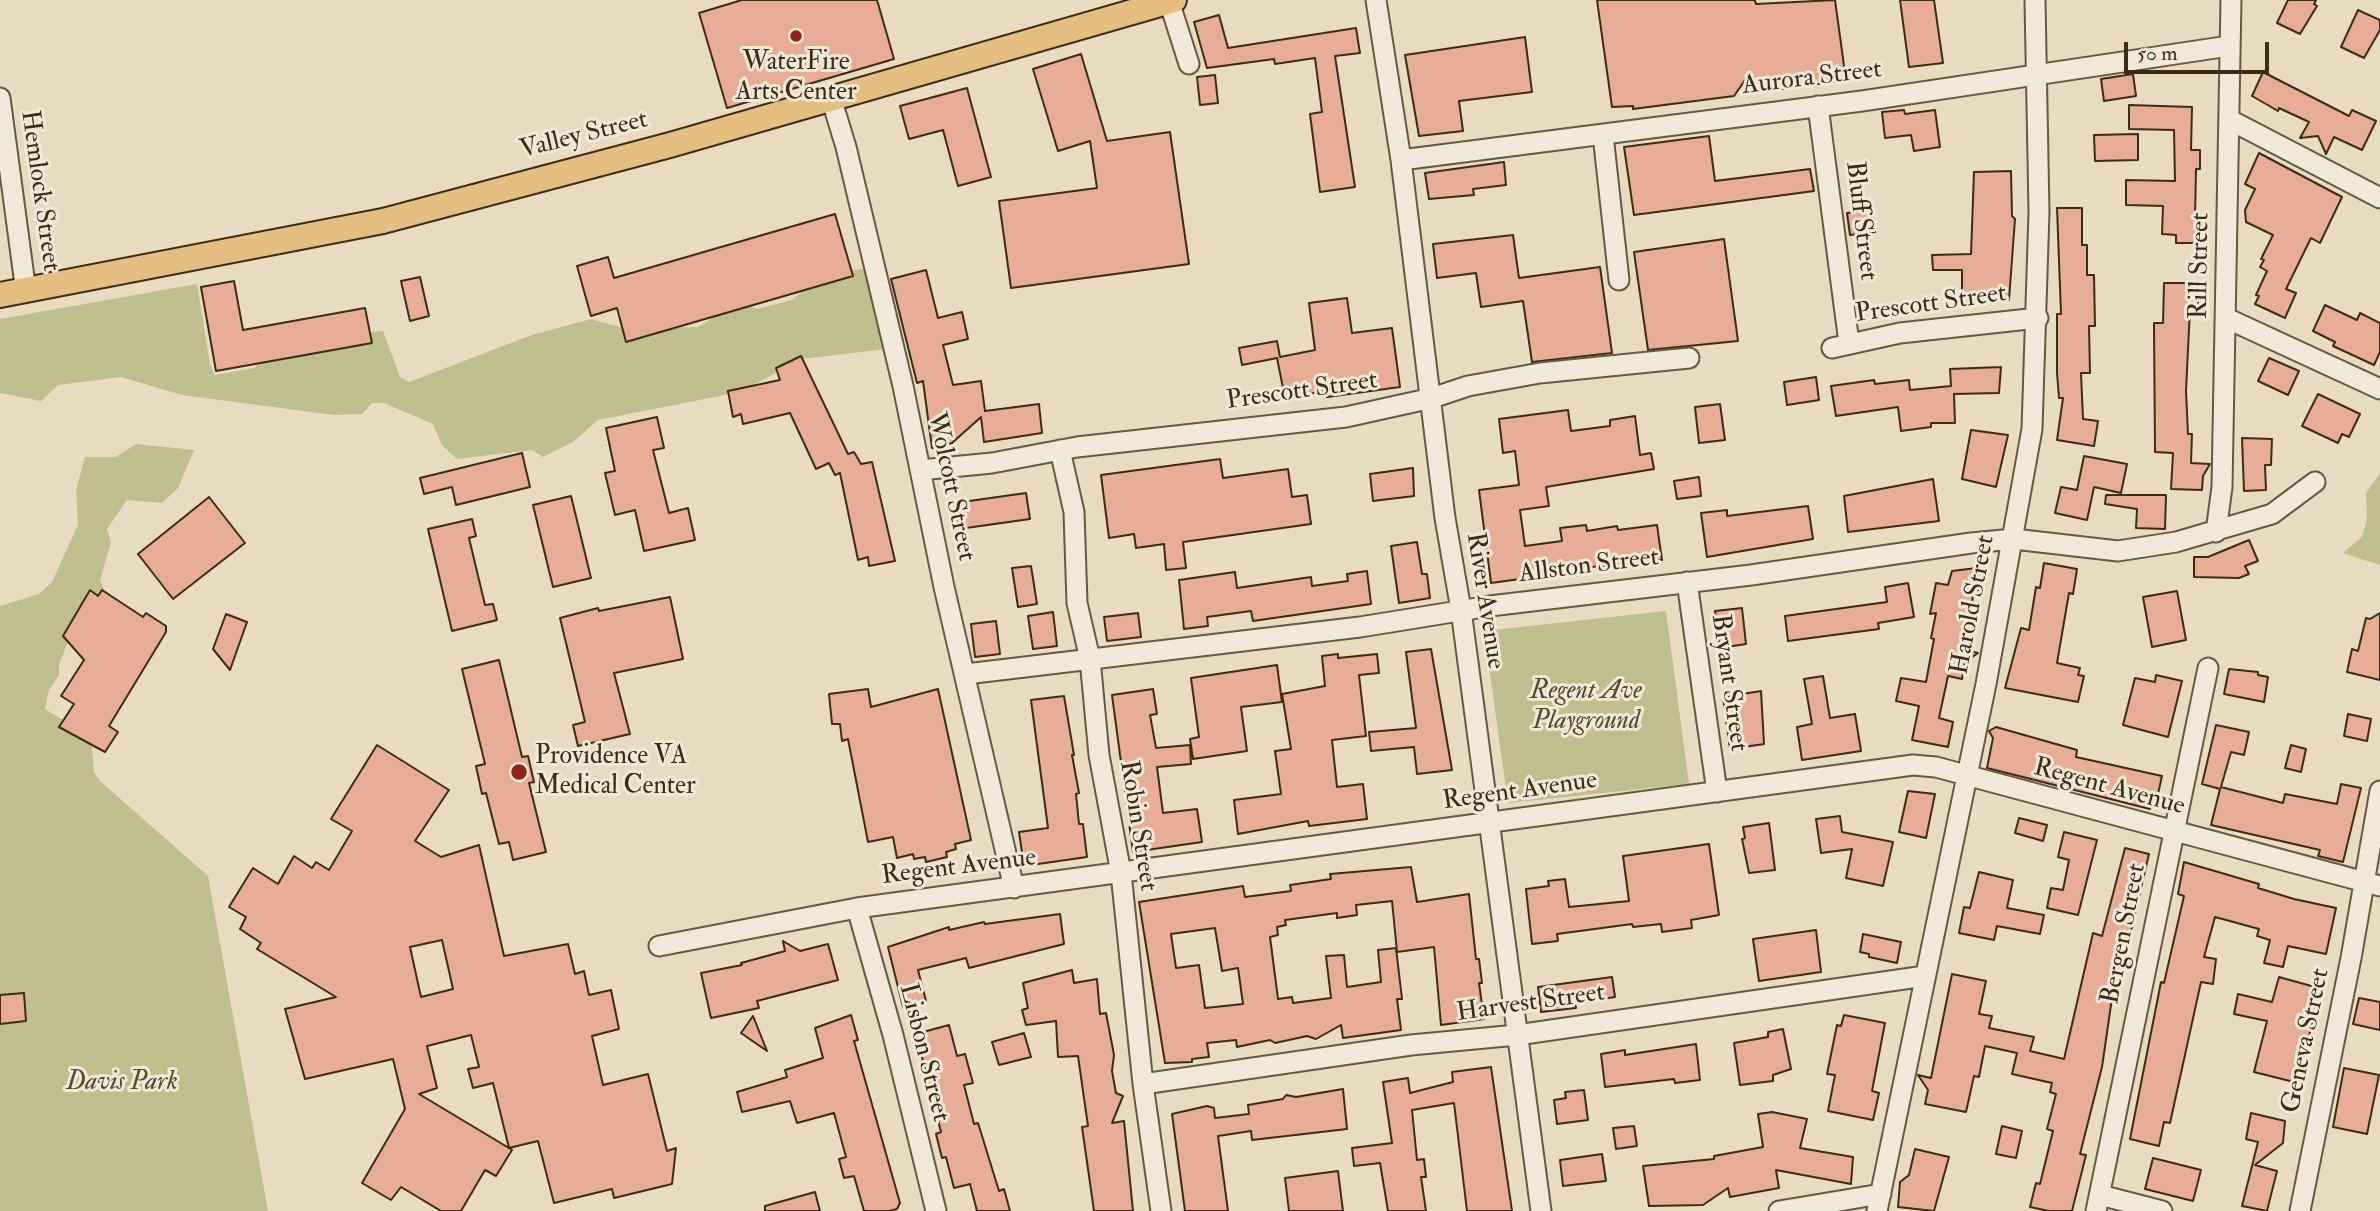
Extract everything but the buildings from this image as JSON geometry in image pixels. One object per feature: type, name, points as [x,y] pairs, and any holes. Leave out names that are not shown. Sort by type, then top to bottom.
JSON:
[{"type":"main road","name":"Valley Street","points":[[0,295],[383,221],[1171,1]]},
{"type":"street","name":"River Avenue","points":[[1376,0],[1401,160],[1445,518],[1461,610],[1541,1211]]},
{"type":"street","name":"Harold Street","points":[[1879,1203],[2014,540],[2032,429],[2038,318],[2035,0]]},
{"type":"street","name":"Rill Street","points":[[2216,532],[2222,487],[2231,0]]},
{"type":"street","points":[[1171,1],[1189,64]]},
{"type":"street","name":"Aurora Street","points":[[1401,160],[1818,106],[2229,46]]},
{"type":"street","name":"Wolcott Street","points":[[831,97],[846,147],[1014,888]]},
{"type":"street","name":"Hemlock Street","points":[[0,98],[26,292]]},
{"type":"street","name":"Bluff Street","points":[[1818,106],[1841,345]]},
{"type":"street","points":[[2230,120],[2380,198]]},
{"type":"street","points":[[1603,135],[1619,280]]},
{"type":"street","name":"Prescott Street","points":[[1841,345],[1900,333],[2038,318]]},
{"type":"street","points":[[2226,318],[2380,389]]},
{"type":"street","name":"Prescott Street","points":[[920,470],[992,463],[1060,450],[1346,417],[1432,398],[1468,386],[1540,373],[1689,358]]},
{"type":"street","name":"Robin Street","points":[[1060,450],[1074,512],[1077,603],[1090,659],[1099,755],[1121,873],[1143,1084],[1161,1211]]},
{"type":"street","name":"Allston Street","points":[[966,674],[1346,629],[1461,610],[1687,582],[1903,551],[2014,540],[2118,551],[2216,532],[2272,514],[2315,482]]},
{"type":"street","name":"Bryant Street","points":[[1687,582],[1717,792]]},
{"type":"street","name":"Bergen Street","points":[[2098,1203],[2172,832],[2208,668]]},
{"type":"street","name":"Regent Avenue","points":[[659,947],[857,908],[1913,765],[1965,776],[2372,884]]},
{"type":"street","name":"Geneva Street","points":[[2300,1211],[2372,884],[2380,791]]},
{"type":"street","name":"Lisbon Street","points":[[857,908],[893,1035],[936,1211]]},
{"type":"street","name":"Harvest Street","points":[[1143,1084],[1410,1045],[1517,1035],[1926,976]]},
{"type":"street","points":[[1779,1211],[1879,1203]]},
{"type":"street","points":[[2098,1203],[2162,1211]]},
{"type":"green space","points":[[869,268],[886,349],[802,359],[740,392],[598,420],[573,442],[543,457],[532,450],[457,459],[442,445],[433,424],[384,403],[372,403],[362,414],[334,415],[182,395],[121,377],[58,385],[41,401],[0,393],[0,319],[197,284],[210,364],[215,375],[254,368],[260,360],[257,342],[383,331],[400,377],[409,382],[532,335],[591,319],[627,329],[698,327],[739,302],[757,309],[792,300],[821,275]]},
{"type":"green space","name":"Davis Park","points":[[136,444],[194,450],[178,488],[162,503],[127,500],[107,529],[111,542],[100,581],[104,589],[70,636],[59,665],[59,675],[49,690],[45,709],[91,737],[94,772],[100,781],[208,876],[268,1211],[0,1211],[0,606],[39,594],[52,582],[78,525],[76,490],[85,457],[116,457]]},
{"type":"green space","points":[[2380,473],[2380,565],[2343,553],[2362,537],[2367,519],[2366,493]]},
{"type":"green space","name":"Regent Ave Playground","points":[[1666,611],[1689,784],[1508,803],[1484,631]]},
{"type":"place","name":"WaterFire Arts Center","points":[[796,36]]},
{"type":"place","name":"Providence VA Medical Center","points":[[519,772]]}]
